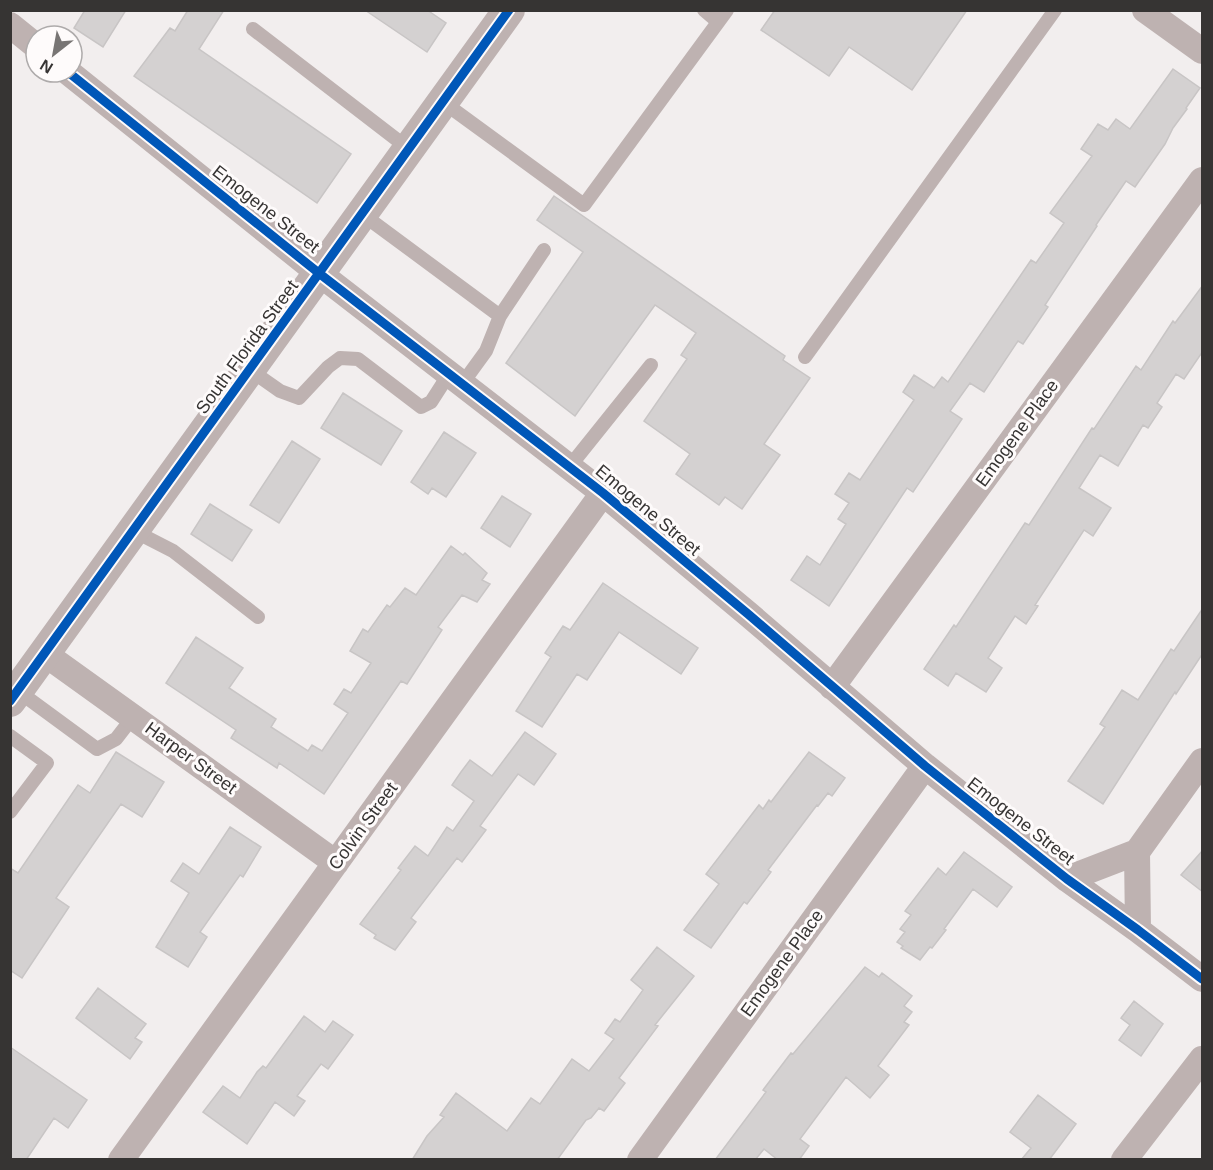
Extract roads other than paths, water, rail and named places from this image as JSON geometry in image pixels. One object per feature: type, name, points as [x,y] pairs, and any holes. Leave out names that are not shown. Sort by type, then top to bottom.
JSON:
[{"type":"street","name":"South Florida Street","points":[[14,696],[509,10]]},
{"type":"street","points":[[1145,10],[1203,51]]},
{"type":"street","points":[[10,25],[24,36]]},
{"type":"street","name":"Emogene Street","points":[[83,84],[455,379],[570,466],[925,766],[1067,879],[1203,979]]},
{"type":"street","name":"Emogene Place","points":[[832,687],[1203,180]]},
{"type":"street","name":"Colvin Street","points":[[122,1160],[603,493]]},
{"type":"street","name":"Harper Street","points":[[45,654],[336,863]]},
{"type":"street","points":[[1067,879],[1137,852],[1203,760]]},
{"type":"street","name":"Emogene Place","points":[[640,1160],[925,766]]},
{"type":"street","points":[[1137,852],[1138,930]]},
{"type":"street","points":[[1124,1160],[1203,1059]]},
{"type":"lane","points":[[443,102],[584,205],[723,16],[704,10]]},
{"type":"lane","points":[[805,357],[1055,10]]},
{"type":"lane","points":[[253,29],[409,148]]},
{"type":"lane","points":[[362,214],[500,316]]},
{"type":"lane","points":[[250,370],[280,391],[299,398],[328,367],[340,358],[358,359],[421,407],[430,402],[486,351],[500,316],[544,250]]},
{"type":"lane","points":[[570,466],[651,365]]},
{"type":"lane","points":[[134,531],[173,552],[258,617]]},
{"type":"lane","points":[[14,696],[97,749],[116,739],[133,717]]},
{"type":"lane","points":[[10,735],[47,763],[10,812]]}]
